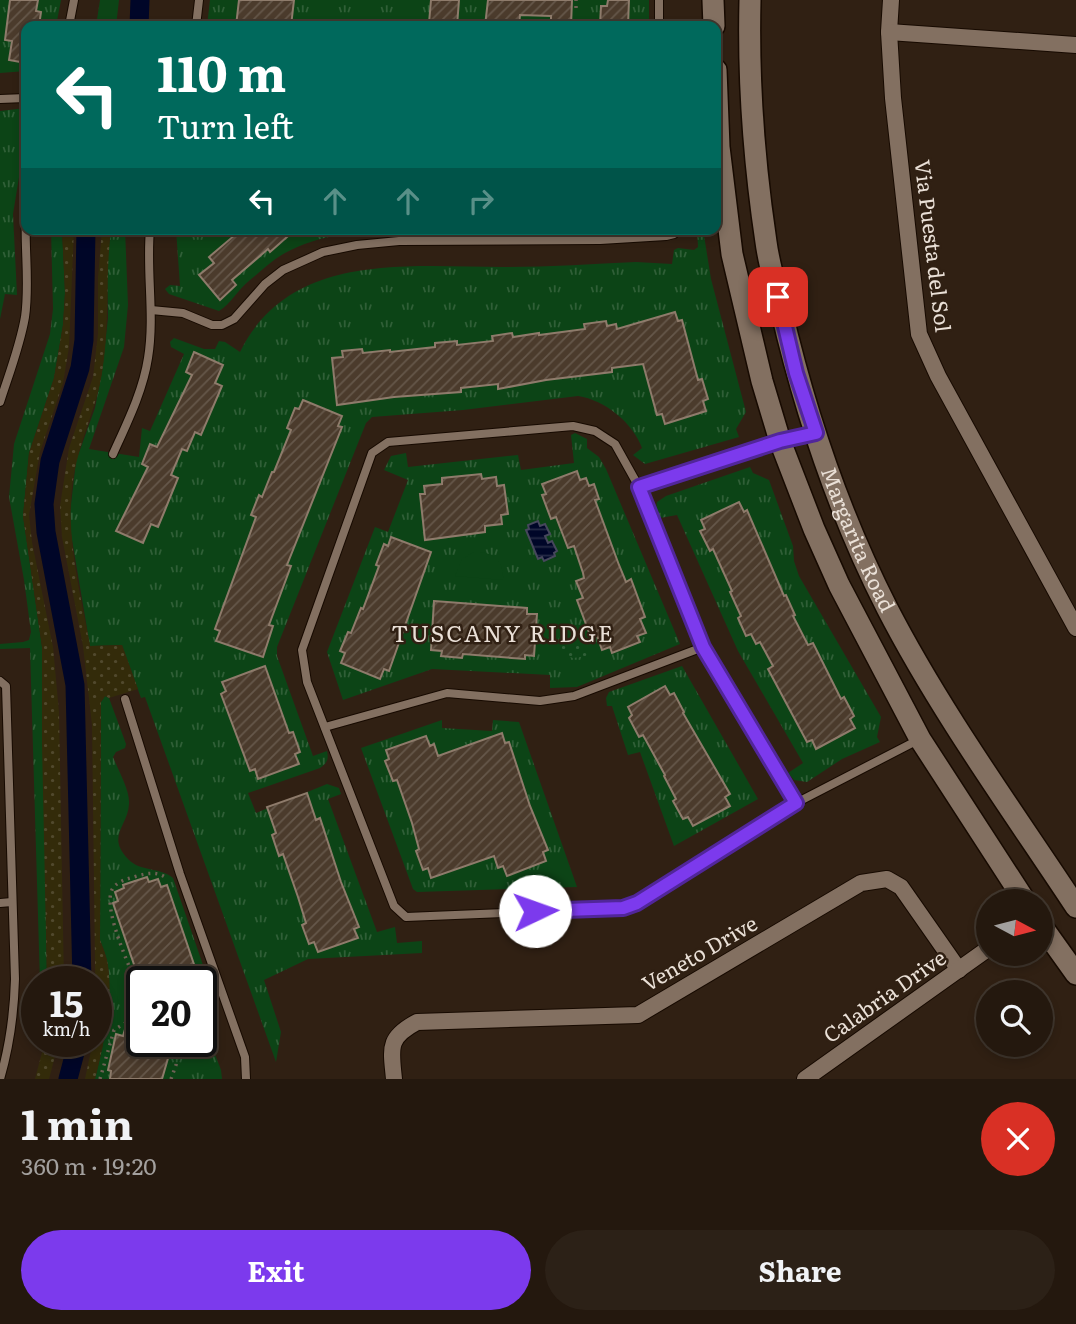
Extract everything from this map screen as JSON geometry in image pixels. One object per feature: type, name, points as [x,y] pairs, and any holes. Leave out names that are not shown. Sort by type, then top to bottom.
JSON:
[{"type":"main road","points":[[713,0],[714,21]]},
{"type":"main road","name":"Margarita Road","points":[[750,0],[753,136],[766,245],[796,373],[847,520],[887,607],[949,712],[1076,907]]},
{"type":"main road","name":"Margarita Road","points":[[721,163],[732,254],[762,380],[780,441],[814,529],[839,584],[920,739],[1017,889]]},
{"type":"main road","points":[[1054,943],[1076,974]]},
{"type":"street","name":"Via Puesta del Sol","points":[[891,0],[889,32],[894,98],[919,334],[937,376],[1074,620]]},
{"type":"street","points":[[889,32],[1076,45]]},
{"type":"street","name":"Veneto Drive","points":[[394,1079],[391,1051],[399,1032],[417,1022],[638,1015],[861,883],[887,879],[901,887],[959,970]]},
{"type":"street","name":"Calabria Drive","points":[[805,1079],[976,957]]},
{"type":"lane","points":[[70,21],[74,0]]},
{"type":"lane","points":[[197,21],[199,0]]},
{"type":"lane","points":[[659,0],[659,21]]},
{"type":"lane","points":[[0,99],[21,98]]},
{"type":"lane","points":[[0,402],[19,345],[25,317],[26,235]]},
{"type":"lane","points":[[113,454],[146,370],[151,310],[149,235]]},
{"type":"lane","points":[[151,310],[183,313],[212,325],[222,325],[234,319],[265,284],[283,270],[323,252],[357,245],[399,241],[600,240],[670,235]]},
{"type":"lane","points":[[796,803],[703,647],[639,487],[615,444],[595,432],[573,426],[388,442],[372,453],[302,650],[307,682],[394,906],[406,917],[623,908],[637,903],[796,803],[920,739]]},
{"type":"lane","points":[[639,487],[780,441],[816,433]]},
{"type":"lane","points":[[325,727],[447,693],[540,701],[574,696],[703,647]]},
{"type":"lane","points":[[0,681],[6,686],[13,1017],[9,1049],[0,1079]]},
{"type":"lane","points":[[125,699],[180,874],[245,1057],[246,1079]]},
{"type":"lane","points":[[0,903],[12,902]]},
{"type":"path","points":[[576,0],[576,8]]},
{"type":"path","points":[[130,966],[114,923],[109,899],[112,889],[120,881],[150,873],[163,875],[169,880]]},
{"type":"path","points":[[100,1079],[114,1030],[126,1023]]},
{"type":"path","points":[[172,1079],[177,1057]]},
{"type":"green space","points":[[0,0],[61,0],[57,21],[21,21],[21,71],[0,73]]},
{"type":"green space","points":[[100,0],[119,0],[117,21],[97,21]]},
{"type":"green space","points":[[210,0],[649,0],[649,21],[208,21]]},
{"type":"green space","points":[[21,109],[21,165],[13,214],[17,295],[5,294],[0,319],[0,111]]},
{"type":"green space","points":[[51,235],[62,235],[65,293],[63,325],[54,378],[29,453],[23,516],[42,647],[47,966],[40,966],[30,648],[0,649],[0,644],[29,640],[31,632],[9,497],[14,444],[50,334],[53,309]]},
{"type":"green space","points":[[110,235],[125,235],[128,305],[124,347],[89,449],[139,457],[142,428],[150,431],[184,354],[171,347],[170,342],[174,338],[204,349],[215,349],[219,341],[225,342],[240,352],[262,319],[289,296],[320,281],[391,267],[520,267],[636,262],[672,264],[674,250],[694,250],[698,247],[697,235],[704,235],[711,279],[746,412],[736,429],[739,437],[645,464],[633,455],[642,448],[625,422],[598,402],[578,396],[463,410],[372,417],[366,423],[277,647],[277,656],[313,756],[327,751],[328,759],[320,768],[248,793],[256,813],[327,784],[339,788],[341,794],[328,799],[377,932],[395,927],[397,943],[422,941],[422,953],[308,959],[264,980],[281,1032],[276,1062],[145,697],[141,698],[122,645],[90,646],[69,522],[76,461],[95,408],[102,372],[108,318],[107,264]]},
{"type":"green space","points":[[176,235],[339,235],[311,242],[280,256],[219,311],[169,294],[165,289],[170,285],[180,286]]},
{"type":"green space","points":[[575,433],[587,439],[587,448],[599,457],[606,469],[680,644],[577,687],[550,688],[550,675],[432,669],[343,700],[327,652],[375,527],[388,532],[408,480],[384,470],[391,456],[406,453],[408,467],[518,455],[521,470],[574,463],[571,435]]},
{"type":"green space","points":[[750,467],[753,473],[769,480],[793,546],[799,576],[881,717],[877,737],[880,742],[842,759],[807,782],[794,780],[788,773],[803,763],[738,651],[677,515],[660,518],[656,510],[657,502],[666,496]]},
{"type":"green space","points":[[474,552],[487,553],[496,558],[502,567],[503,580],[455,576],[462,559]]},
{"type":"green space","points":[[567,631],[580,635],[589,650],[588,656],[573,658],[559,653],[559,637]]},
{"type":"green space","points":[[73,646],[78,696],[86,966],[77,966],[68,673],[64,647]]},
{"type":"green space","points":[[682,666],[758,799],[674,846],[640,752],[628,755],[612,706],[607,706],[606,698],[609,692]]},
{"type":"green space","points":[[105,696],[109,698],[126,744],[125,748],[116,752],[113,757],[129,798],[128,812],[118,837],[119,844],[133,863],[173,878],[203,966],[126,966],[126,1057],[216,1057],[222,1079],[95,1079],[100,1057],[112,1057],[112,966],[107,966],[100,940],[101,702]]},
{"type":"green space","points":[[442,720],[442,728],[492,731],[493,720],[519,722],[577,887],[417,892],[413,889],[361,748]]},
{"type":"sand","points":[[62,235],[74,235],[69,347],[63,383],[40,452],[29,515],[53,647],[59,712],[64,966],[47,966],[42,647],[23,516],[29,453],[54,378],[63,325],[65,293]]},
{"type":"sand","points":[[102,235],[110,235],[107,319],[100,384],[77,460],[71,507],[73,553],[90,646],[122,645],[138,689],[109,698],[105,696],[101,702],[100,940],[107,966],[95,966],[92,725],[83,646],[62,537],[60,506],[69,448],[93,377],[98,334]]},
{"type":"sand","points":[[41,1057],[55,1057],[49,1079],[35,1079]]},
{"type":"sand","points":[[90,1057],[100,1057],[95,1079],[85,1079]]},
{"type":"water","points":[[538,521],[540,526],[545,524],[550,534],[545,536],[548,543],[552,541],[557,551],[555,556],[544,561],[542,557],[538,559],[526,530],[529,529],[528,525]]},
{"type":"building","points":[[10,0],[38,0],[36,11],[41,12],[40,21],[21,21],[21,62],[9,60],[12,41],[5,40]]},
{"type":"building","points":[[239,0],[294,0],[292,21],[237,21]]},
{"type":"building","points":[[431,0],[459,0],[457,21],[429,21]]},
{"type":"building","points":[[488,0],[572,0],[571,21],[551,21],[551,16],[520,15],[519,21],[486,21]]},
{"type":"building","points":[[608,0],[629,0],[628,21],[600,21],[601,6],[607,6]]},
{"type":"building","points":[[235,235],[289,235],[270,252],[268,249],[232,280],[236,285],[220,300],[199,275],[214,263],[209,257]]},
{"type":"building","points":[[675,312],[678,321],[682,320],[698,380],[702,379],[708,399],[703,401],[706,411],[665,424],[662,414],[657,415],[643,364],[612,368],[612,372],[498,389],[498,384],[461,388],[461,392],[337,405],[332,358],[343,357],[342,351],[362,349],[363,353],[390,352],[435,347],[435,343],[457,341],[457,345],[493,341],[492,336],[512,333],[513,337],[585,329],[584,324],[606,321],[607,326],[616,324],[617,329]]},
{"type":"building","points":[[194,352],[223,365],[215,383],[222,386],[201,435],[195,432],[187,451],[182,449],[171,475],[178,478],[158,527],[151,524],[143,543],[116,531],[148,467],[142,464],[150,444],[157,447],[192,375],[186,372]]},
{"type":"building","points":[[303,400],[342,416],[338,426],[342,427],[287,565],[291,566],[269,625],[273,626],[263,657],[216,641],[220,631],[215,629],[256,517],[251,515],[259,495],[262,497],[274,472],[291,430],[287,428],[295,408],[299,409]]},
{"type":"building","points":[[577,471],[580,480],[586,478],[589,486],[594,484],[599,499],[595,500],[619,565],[626,582],[631,579],[645,617],[640,619],[646,633],[637,636],[640,642],[612,653],[610,647],[602,650],[596,633],[590,635],[577,600],[583,598],[576,581],[584,578],[574,546],[568,548],[556,517],[551,519],[542,495],[546,494],[542,484]]},
{"type":"building","points":[[481,474],[482,479],[496,477],[497,486],[504,485],[508,514],[501,515],[502,524],[485,526],[485,532],[425,540],[420,494],[425,494],[424,486],[442,484],[442,478]]},
{"type":"building","points":[[739,502],[744,512],[747,510],[808,645],[813,643],[841,699],[844,697],[854,716],[850,719],[855,728],[816,749],[812,740],[807,742],[768,669],[773,666],[760,642],[756,644],[751,634],[746,636],[738,618],[741,616],[730,592],[732,591],[713,549],[710,551],[700,531],[705,529],[701,520]]},
{"type":"building","points":[[391,537],[431,552],[389,671],[384,669],[380,679],[341,663],[345,653],[340,651],[361,608],[363,609],[384,544],[388,546]]},
{"type":"building","points":[[434,601],[527,608],[527,614],[537,614],[534,656],[525,655],[525,659],[463,654],[462,658],[441,656],[442,651],[431,650]]},
{"type":"building","points":[[265,666],[289,733],[293,732],[300,752],[295,754],[299,764],[258,779],[255,769],[250,771],[221,694],[226,691],[222,682]]},
{"type":"building","points":[[665,686],[670,695],[674,693],[730,794],[725,797],[730,806],[693,826],[688,817],[683,819],[673,801],[676,799],[665,775],[643,735],[639,737],[629,718],[632,715],[628,707]]},
{"type":"building","points":[[502,733],[505,743],[509,742],[548,850],[543,852],[546,861],[507,876],[503,866],[498,868],[494,856],[431,878],[428,868],[423,870],[416,851],[419,849],[412,823],[397,780],[393,781],[385,761],[389,759],[386,750],[426,736],[430,746],[434,744],[438,756]]},
{"type":"building","points":[[307,793],[316,820],[320,818],[359,927],[354,929],[358,938],[318,952],[314,942],[309,944],[302,925],[306,923],[283,854],[279,856],[272,835],[276,833],[267,807]]},
{"type":"building","points":[[147,877],[149,882],[158,879],[161,887],[167,885],[195,966],[135,966],[113,903],[118,901],[115,892],[124,888],[123,885]]},
{"type":"building","points":[[126,1026],[126,1057],[168,1057],[162,1079],[110,1079],[111,1071],[108,1070],[116,1034],[123,1036]]},
{"type":"waterway","points":[[139,21],[140,0]]},
{"type":"waterway","points":[[82,966],[75,685],[46,532],[44,504],[50,461],[80,368],[84,340],[86,235]]},
{"type":"waterway","points":[[68,1079],[74,1057]]},
{"type":"district","name":"TUSCANY RIDGE","points":[[503,634]]},
{"type":"route","points":[[535,911],[623,908],[637,903],[796,803],[703,647],[639,487],[780,441],[816,433],[796,373],[778,297]]}]
